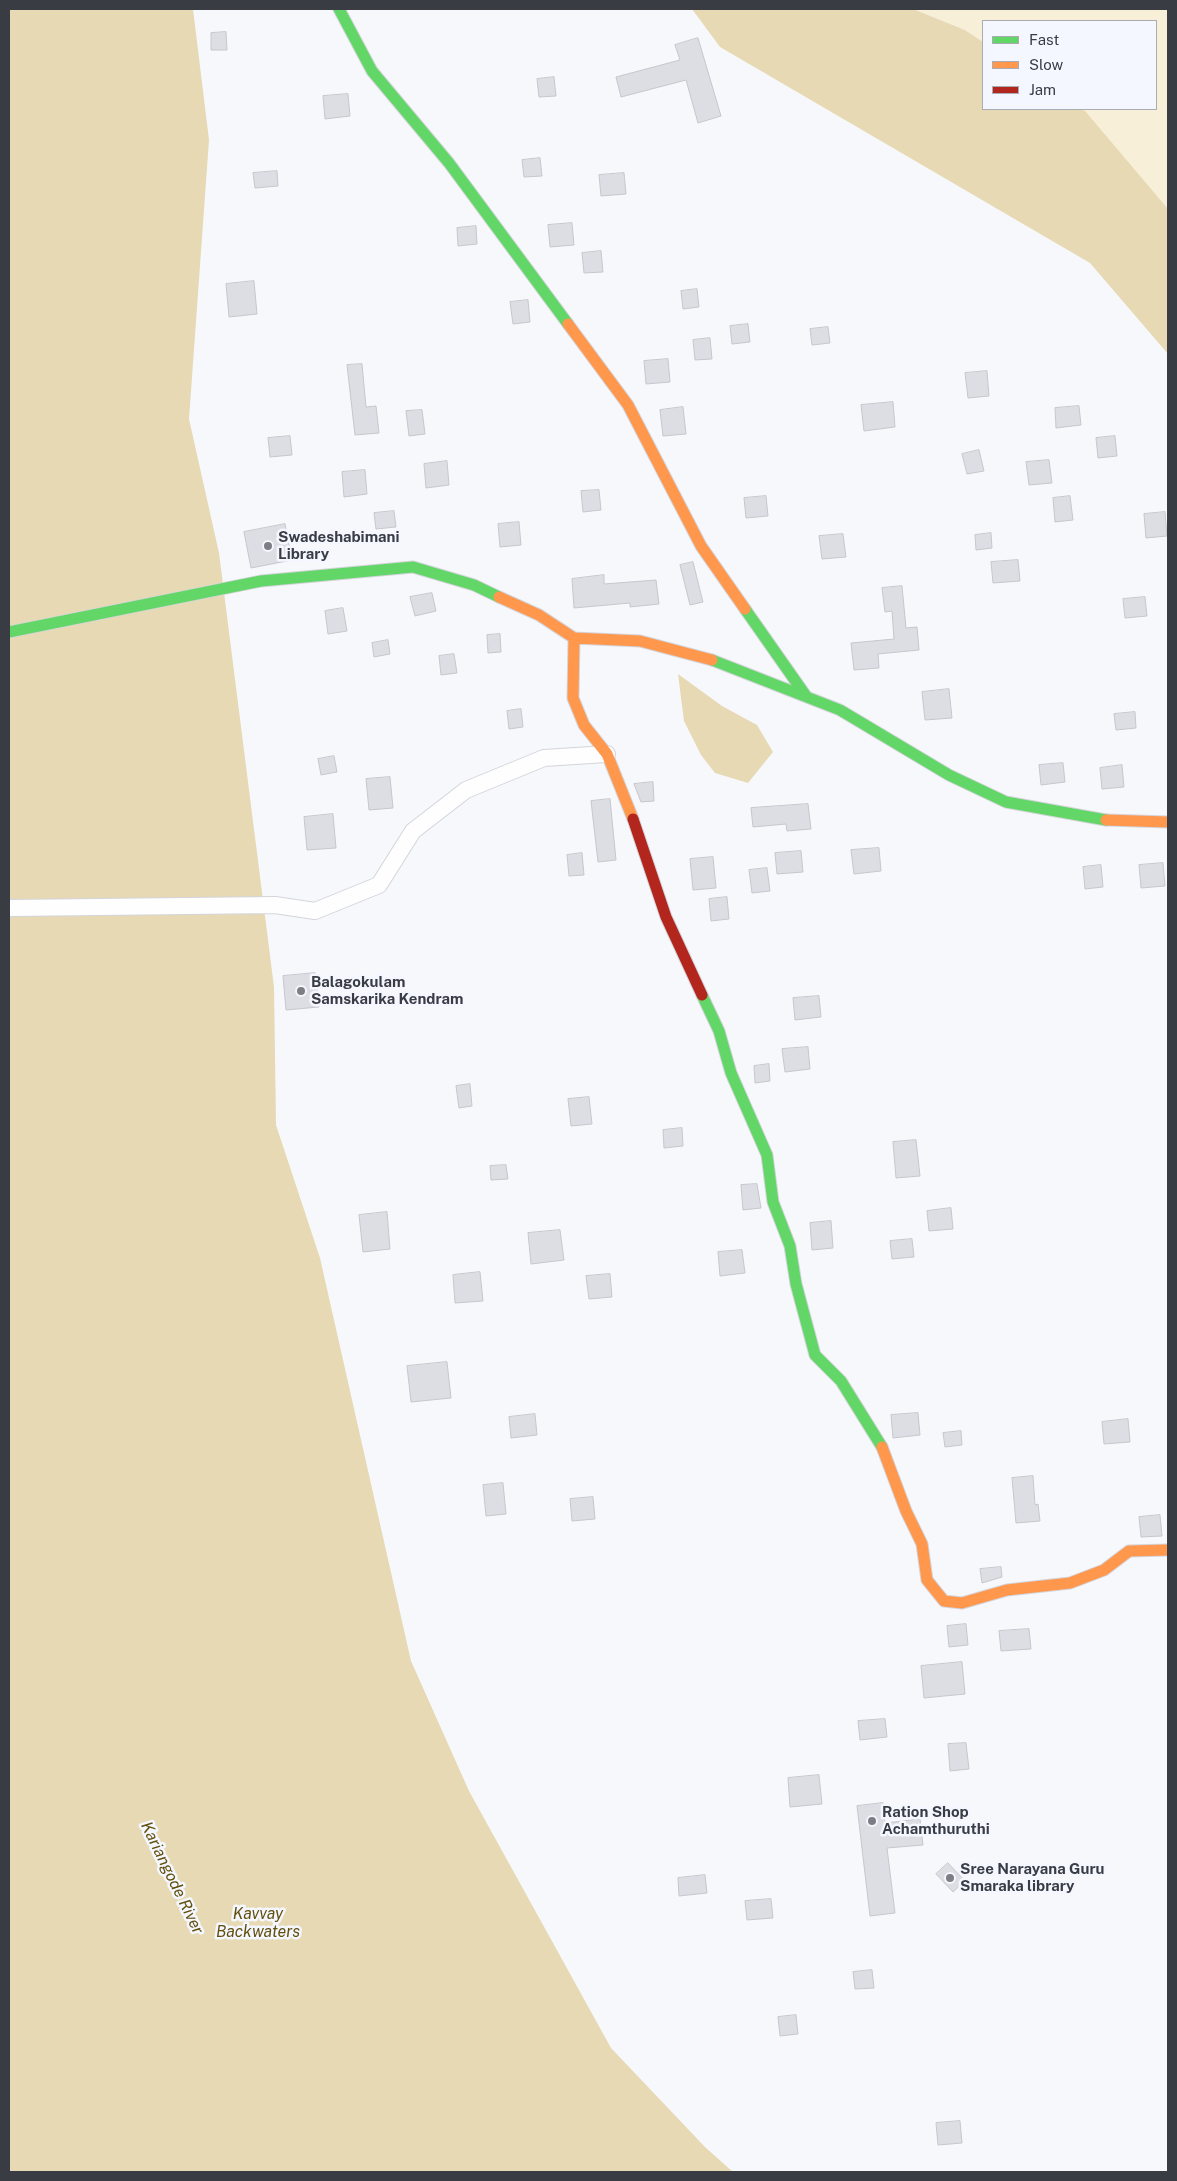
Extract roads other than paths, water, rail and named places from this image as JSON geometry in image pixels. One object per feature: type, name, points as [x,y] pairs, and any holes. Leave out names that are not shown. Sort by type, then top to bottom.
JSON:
[{"type":"street","points":[[339,9],[372,71],[449,163],[628,405],[701,546],[806,696]]},
{"type":"street","points":[[9,632],[262,581],[413,567],[474,585],[539,615],[574,638],[640,641],[725,662],[840,710],[948,775],[1006,802],[1046,811],[1115,822],[1168,822]]},
{"type":"street","points":[[574,638],[573,698],[584,725],[607,754],[628,805],[666,917],[719,1031],[731,1073],[767,1155],[773,1202],[790,1246],[796,1284],[815,1355],[841,1381],[880,1441],[906,1512],[922,1544],[927,1580],[944,1601],[962,1603],[1007,1590],[1070,1583],[1104,1570],[1129,1551],[1168,1550]]},
{"type":"street","points":[[9,908],[275,906],[315,911],[378,885],[413,831],[466,790],[544,758],[607,754]]},
{"type":"water","name":"Kavvay Backwaters","points":[[9,9],[193,9],[209,140],[189,419],[219,553],[274,987],[276,1125],[320,1258],[411,1661],[469,1791],[611,2048],[705,2147],[733,2172],[9,2172]]},
{"type":"water","points":[[692,9],[913,9],[965,30],[982,41],[982,110],[1085,111],[1168,209],[1168,354],[1090,263],[720,47]]},
{"type":"water","points":[[678,674],[722,706],[757,725],[773,752],[748,783],[715,773],[701,755],[684,721]]},
{"type":"place","name":"Swadeshabimani Library","points":[[268,546]]},
{"type":"place","name":"Balagokulam Samskarika Kendram","points":[[301,991]]},
{"type":"place","name":"Ration Shop Achamthuruthi","points":[[872,1821]]},
{"type":"place","name":"Sree Narayana Guru Smaraka library","points":[[950,1878]]},
{"type":"water label","name":"Kariangode River","points":[[172,1878]]}]
